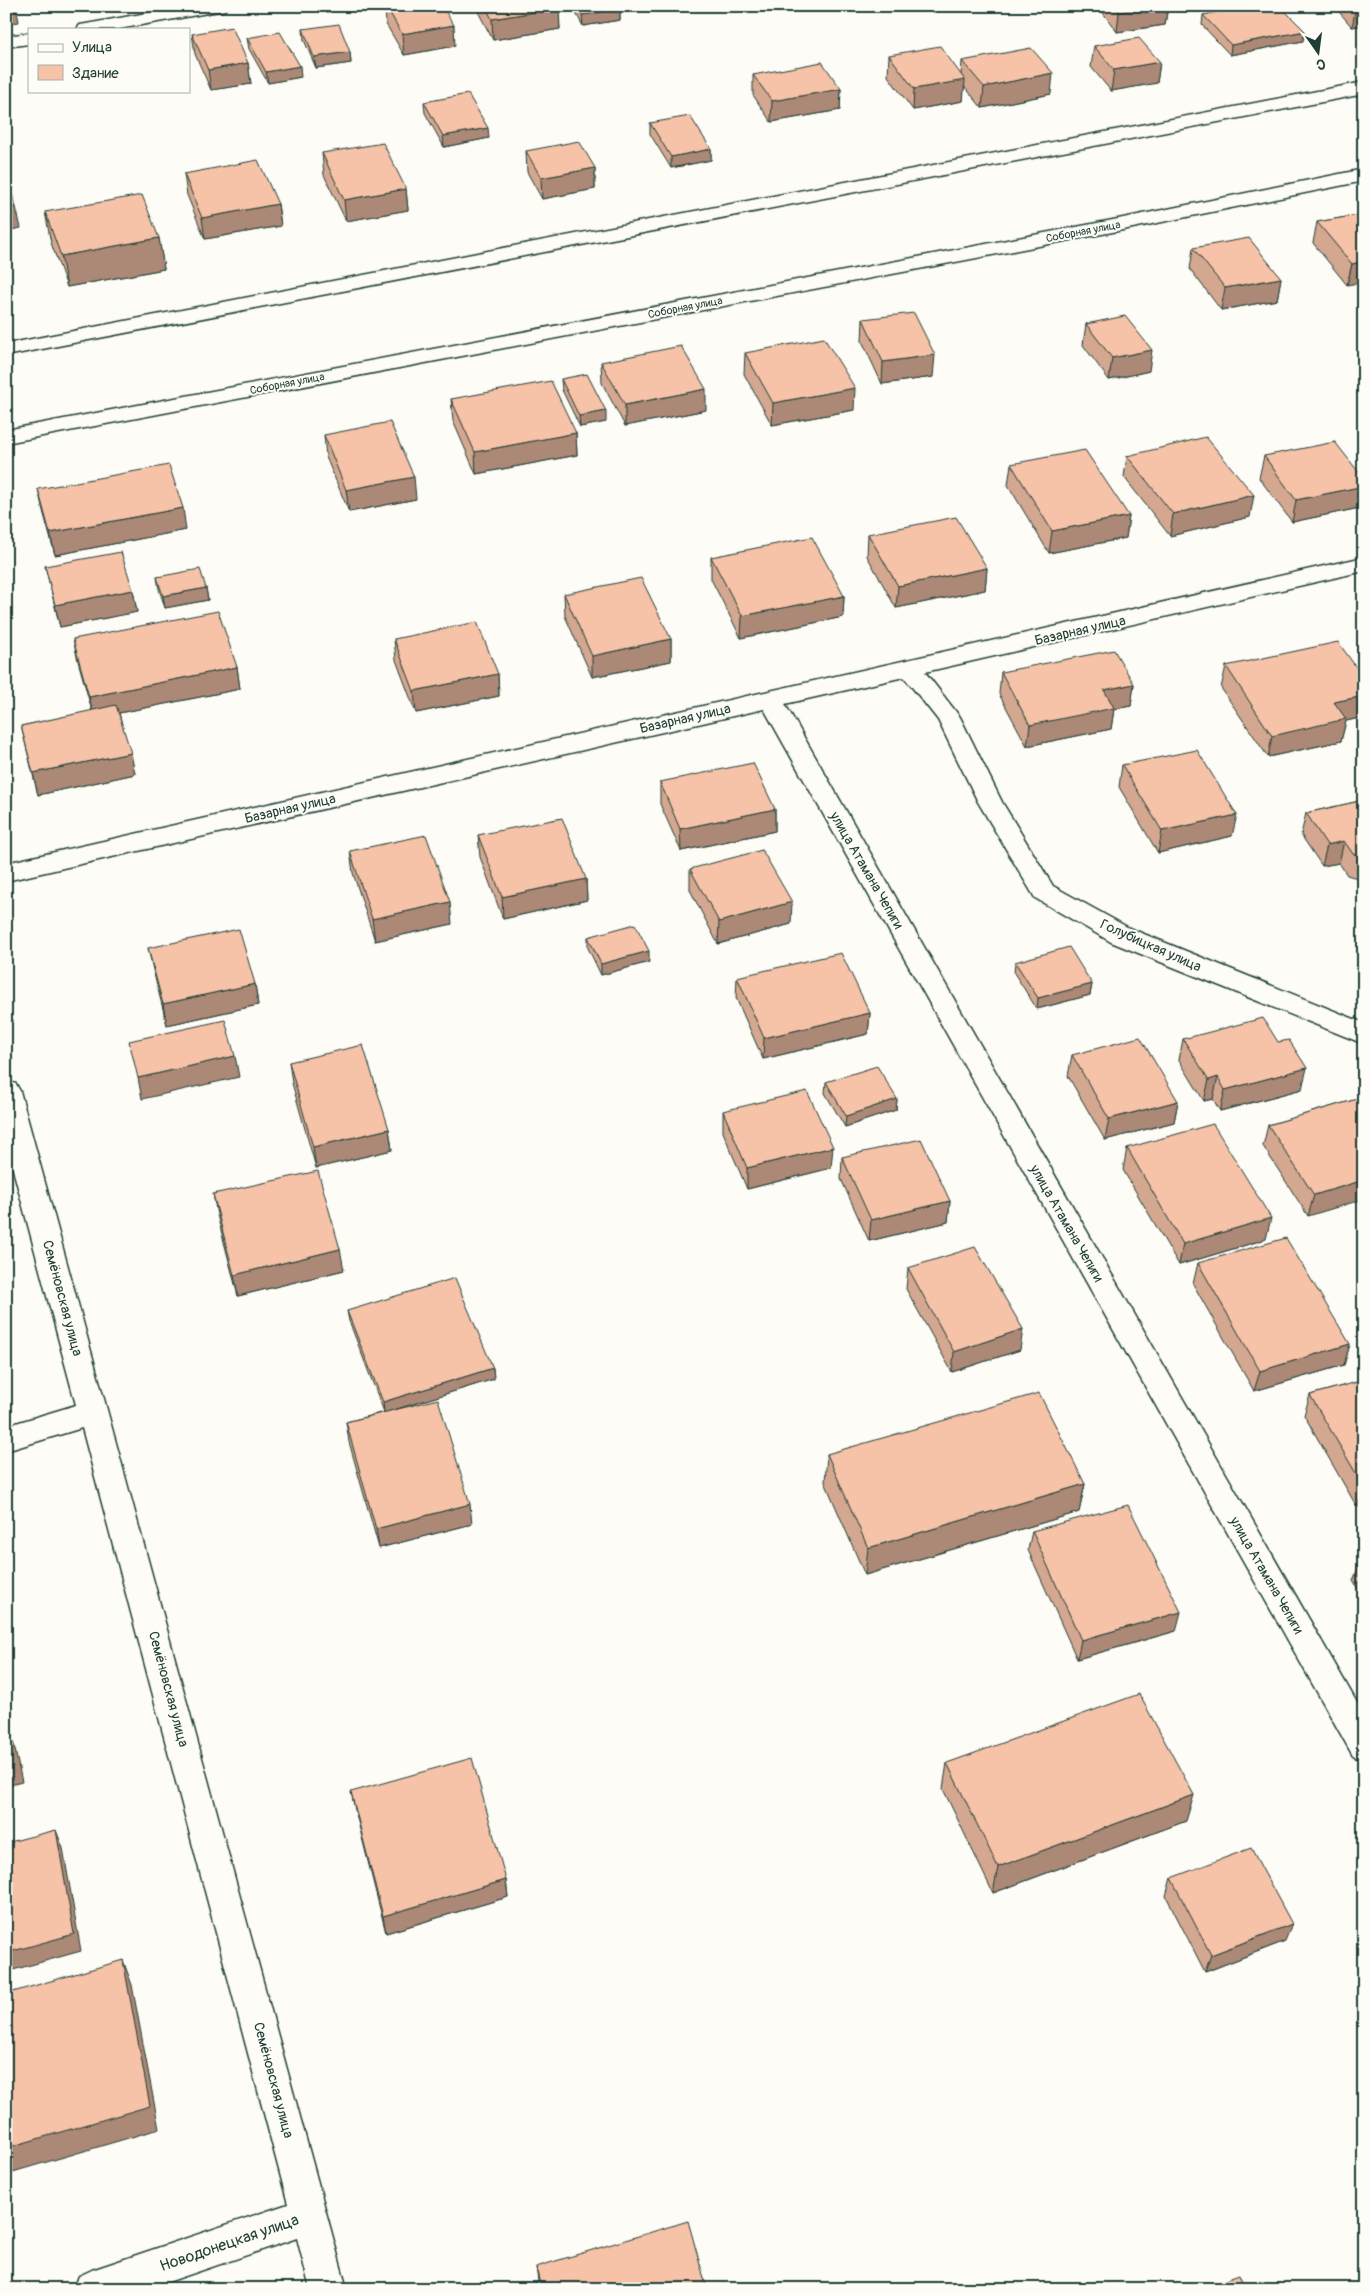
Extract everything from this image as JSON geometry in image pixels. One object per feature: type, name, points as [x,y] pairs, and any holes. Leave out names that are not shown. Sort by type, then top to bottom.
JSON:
[{"type":"street","points":[[92,28],[220,6]]},
{"type":"street","points":[[6,42],[28,38]]},
{"type":"street","points":[[6,350],[1364,88]]},
{"type":"street","name":"Соборная улица","points":[[6,437],[1118,225],[1364,175]]},
{"type":"street","name":"Базарная улица","points":[[6,872],[910,669],[1364,564]]},
{"type":"street","name":"Голубицкая улица","points":[[910,669],[948,717],[990,802],[1044,892],[1120,935],[1364,1034]]},
{"type":"street","name":"улица Атамана Чепиги","points":[[770,699],[1364,1746]]},
{"type":"street","name":"Семёновская улица","points":[[6,1091],[329,2289]]},
{"type":"street","points":[[6,1438],[94,1412]]},
{"type":"street","name":"Новодонецкая улица","points":[[92,2289],[310,2215]]},
{"type":"building","points":[[386,6],[442,6],[454,25],[402,34]]},
{"type":"building","points":[[485,6],[558,6],[559,8],[492,19]]},
{"type":"building","points":[[578,6],[618,6],[620,9],[582,15]]},
{"type":"building","points":[[1115,6],[1158,6],[1119,12]]},
{"type":"building","points":[[1213,6],[1280,6],[1305,31],[1231,45],[1203,15],[1218,12]]},
{"type":"building","points":[[339,24],[350,52],[314,57],[303,29]]},
{"type":"building","points":[[232,27],[248,63],[208,70],[192,34]]},
{"type":"building","points":[[280,32],[300,66],[266,72],[247,38]]},
{"type":"building","points":[[1139,38],[1160,62],[1114,70],[1094,46]]},
{"type":"building","points":[[940,46],[965,80],[914,89],[889,55]]},
{"type":"building","points":[[1031,48],[1053,73],[984,87],[962,61]]},
{"type":"building","points":[[822,62],[841,89],[772,101],[753,75]]},
{"type":"building","points":[[468,94],[488,128],[443,136],[424,102]]},
{"type":"building","points":[[690,116],[711,149],[671,157],[650,123]]},
{"type":"building","points":[[579,141],[595,168],[541,178],[526,151]]},
{"type":"building","points":[[383,143],[406,189],[344,200],[322,153]]},
{"type":"building","points":[[258,160],[278,204],[202,218],[184,174]]},
{"type":"building","points":[[6,176],[16,207],[6,209]]},
{"type":"building","points":[[142,195],[159,238],[61,256],[45,212]]},
{"type":"building","points":[[1364,214],[1364,261],[1352,264],[1317,222]]},
{"type":"building","points":[[1249,238],[1281,278],[1225,288],[1193,248]]},
{"type":"building","points":[[914,313],[935,355],[883,362],[863,319]]},
{"type":"building","points":[[1125,316],[1152,350],[1112,358],[1086,324]]},
{"type":"building","points":[[824,338],[855,388],[773,403],[745,353]]},
{"type":"building","points":[[681,346],[706,389],[625,405],[601,362]]},
{"type":"building","points":[[587,374],[606,411],[579,416],[561,379]]},
{"type":"building","points":[[551,381],[576,433],[475,452],[451,399]]},
{"type":"building","points":[[390,422],[414,477],[346,490],[324,435]]},
{"type":"building","points":[[1206,437],[1254,495],[1173,514],[1127,456]]},
{"type":"building","points":[[1335,442],[1364,479],[1364,486],[1296,500],[1264,456]]},
{"type":"building","points":[[1085,450],[1129,516],[1052,531],[1011,464]]},
{"type":"building","points":[[169,465],[183,508],[50,533],[38,489]]},
{"type":"building","points":[[956,517],[987,568],[898,586],[868,534]]},
{"type":"building","points":[[812,537],[844,596],[742,616],[711,557]]},
{"type":"building","points":[[121,552],[133,590],[55,605],[45,566]]},
{"type":"building","points":[[200,569],[206,588],[163,596],[157,577]]},
{"type":"building","points":[[641,578],[671,639],[592,656],[564,594]]},
{"type":"building","points":[[218,611],[237,667],[89,697],[73,639]]},
{"type":"building","points":[[477,622],[498,674],[414,691],[394,639]]},
{"type":"building","points":[[1338,642],[1364,678],[1364,696],[1334,702],[1346,719],[1272,736],[1226,666]]},
{"type":"building","points":[[1114,650],[1134,684],[1104,690],[1114,708],[1030,725],[1001,672]]},
{"type":"building","points":[[116,705],[131,753],[33,773],[21,726]]},
{"type":"building","points":[[1197,750],[1237,815],[1162,831],[1122,765]]},
{"type":"building","points":[[753,763],[775,809],[680,829],[660,782]]},
{"type":"building","points":[[1364,800],[1364,857],[1353,854],[1344,841],[1327,845],[1306,813]]},
{"type":"building","points":[[562,818],[586,879],[502,897],[478,835]]},
{"type":"building","points":[[426,835],[450,902],[372,919],[350,851]]},
{"type":"building","points":[[762,850],[792,902],[719,922],[690,869]]},
{"type":"building","points":[[635,924],[649,951],[601,964],[588,937]]},
{"type":"building","points":[[239,929],[255,984],[163,1004],[148,948]]},
{"type":"building","points":[[1069,947],[1092,984],[1038,998],[1015,962]]},
{"type":"building","points":[[841,953],[870,1013],[764,1038],[737,977]]},
{"type":"building","points":[[1263,1018],[1278,1042],[1289,1040],[1307,1068],[1225,1090],[1218,1077],[1209,1080],[1183,1039]]},
{"type":"building","points":[[225,1020],[235,1056],[138,1078],[129,1041]]},
{"type":"building","points":[[1140,1037],[1178,1101],[1109,1119],[1072,1055]]},
{"type":"building","points":[[363,1045],[389,1129],[313,1147],[289,1062]]},
{"type":"building","points":[[877,1066],[897,1099],[846,1116],[826,1082]]},
{"type":"building","points":[[807,1091],[833,1147],[747,1168],[723,1111]]},
{"type":"building","points":[[1364,1097],[1364,1180],[1314,1195],[1268,1125]]},
{"type":"building","points":[[1213,1124],[1271,1218],[1183,1244],[1127,1148]]},
{"type":"building","points":[[921,1139],[950,1201],[871,1220],[842,1157]]},
{"type":"building","points":[[318,1171],[340,1249],[234,1275],[213,1194]]},
{"type":"building","points":[[1286,1238],[1350,1344],[1260,1371],[1198,1263]]},
{"type":"building","points":[[975,1247],[1023,1329],[954,1352],[908,1268]]},
{"type":"building","points":[[455,1278],[493,1368],[383,1402],[347,1311]]},
{"type":"building","points":[[1364,1380],[1364,1487],[1310,1395]]},
{"type":"building","points":[[1039,1393],[1085,1484],[868,1548],[827,1454]]},
{"type":"building","points":[[438,1399],[470,1504],[376,1529],[346,1422]]},
{"type":"building","points":[[1128,1505],[1181,1612],[1081,1640],[1032,1531]]},
{"type":"building","points":[[1139,1694],[1194,1795],[998,1867],[947,1763]]},
{"type":"building","points":[[6,1731],[11,1756],[6,1757]]},
{"type":"building","points":[[472,1758],[506,1880],[383,1916],[351,1792]]},
{"type":"building","points":[[56,1830],[74,1934],[6,1953],[6,1843]]},
{"type":"building","points":[[1251,1848],[1292,1924],[1211,1955],[1171,1878]]},
{"type":"building","points":[[123,1960],[150,2106],[6,2148],[6,1994]]},
{"type":"building","points":[[688,2221],[707,2289],[541,2289],[536,2267]]},
{"type":"building","points":[[1239,2275],[1245,2289],[1200,2289]]}]
